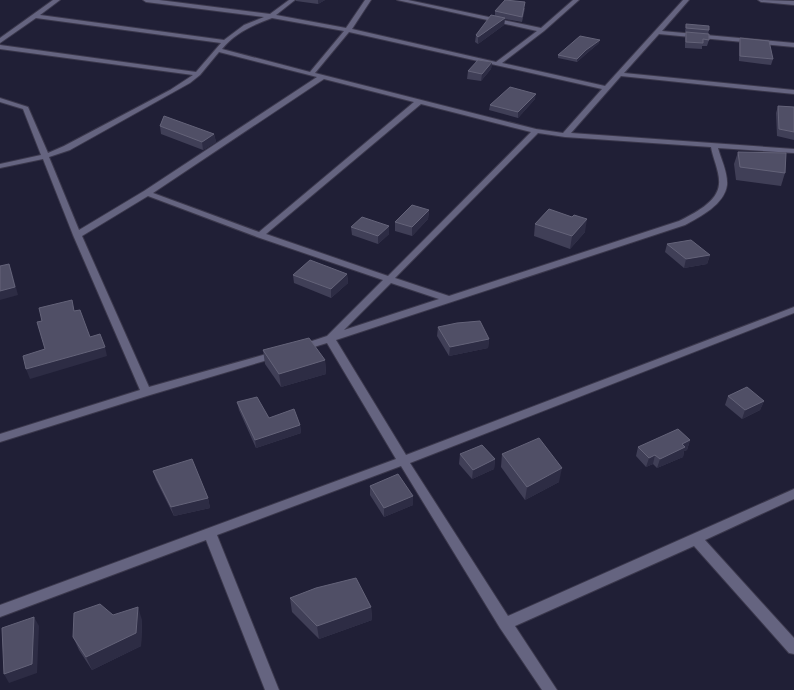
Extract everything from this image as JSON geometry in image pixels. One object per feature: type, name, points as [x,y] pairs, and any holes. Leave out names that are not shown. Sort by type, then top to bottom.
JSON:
[{"type":"street","points":[[0,41],[57,0]]},
{"type":"street","points":[[146,0],[271,16],[348,30],[606,88]]},
{"type":"street","points":[[0,166],[45,156],[67,148],[172,92],[198,74],[225,42],[246,26],[271,16],[292,0]]},
{"type":"street","points":[[312,73],[348,30],[368,0]]},
{"type":"street","points":[[400,0],[542,30]]},
{"type":"street","points":[[497,64],[542,30],[576,0]]},
{"type":"street","points":[[565,135],[686,0]]},
{"type":"street","points":[[761,0],[794,3]]},
{"type":"street","points":[[35,16],[225,42]]},
{"type":"street","points":[[658,32],[794,45]]},
{"type":"street","points":[[0,47],[198,74]]},
{"type":"street","points":[[217,50],[536,130],[565,135],[794,151]]},
{"type":"street","points":[[620,74],[794,92]]},
{"type":"street","points":[[77,235],[147,193],[324,76]]},
{"type":"street","points":[[0,100],[12,102],[26,108],[31,115],[45,156],[77,235],[146,392]]},
{"type":"street","points":[[260,234],[420,101]]},
{"type":"street","points":[[330,339],[536,130]]},
{"type":"street","points":[[0,438],[146,392],[330,339],[447,299],[682,223],[699,215],[718,195],[723,184],[714,145]]},
{"type":"street","points":[[147,193],[389,280],[447,299]]},
{"type":"street","points":[[0,611],[403,462],[794,310]]},
{"type":"street","points":[[330,339],[403,462],[505,624],[550,690]]},
{"type":"street","points":[[505,624],[794,494]]},
{"type":"street","points":[[210,533],[272,690]]},
{"type":"street","points":[[696,539],[794,648]]},
{"type":"building","points":[[505,0],[525,2],[522,17],[495,11]]},
{"type":"building","points":[[491,15],[505,18],[478,37],[476,35]]},
{"type":"building","points":[[686,24],[709,26],[709,30],[686,28]]},
{"type":"building","points":[[686,32],[709,34],[709,40],[703,39],[703,43],[686,42]]},
{"type":"building","points":[[580,36],[600,40],[586,50],[577,59],[558,55]]},
{"type":"building","points":[[740,38],[769,41],[773,59],[740,56]]},
{"type":"building","points":[[478,60],[492,62],[482,74],[468,71]]},
{"type":"building","points":[[510,87],[536,94],[518,112],[490,105]]},
{"type":"building","points":[[778,106],[794,107],[794,132],[779,129]]},
{"type":"building","points":[[164,116],[214,134],[202,142],[160,126]]},
{"type":"building","points":[[738,152],[786,153],[785,173],[740,167]]},
{"type":"building","points":[[412,205],[429,210],[412,227],[395,222]]},
{"type":"building","points":[[549,209],[572,217],[574,215],[587,219],[572,236],[535,224]]},
{"type":"building","points":[[362,217],[389,226],[378,236],[351,227]]},
{"type":"building","points":[[691,240],[710,255],[686,259],[667,244]]},
{"type":"building","points":[[310,260],[347,274],[331,289],[293,275]]},
{"type":"building","points":[[9,264],[15,287],[0,291],[0,266]]},
{"type":"building","points":[[72,300],[74,311],[80,310],[90,337],[100,334],[105,347],[26,369],[23,356],[45,349],[37,322],[42,321],[39,308]]},
{"type":"building","points":[[480,321],[489,339],[450,347],[438,327],[457,323]]},
{"type":"building","points":[[309,338],[325,360],[279,374],[263,350]]},
{"type":"building","points":[[747,387],[764,401],[745,410],[728,396]]},
{"type":"building","points":[[257,397],[269,418],[294,409],[300,425],[255,440],[237,402]]},
{"type":"building","points":[[678,429],[690,440],[682,444],[685,447],[660,459],[655,455],[649,458],[638,447]]},
{"type":"building","points":[[539,438],[562,468],[527,487],[502,454]]},
{"type":"building","points":[[482,445],[495,459],[473,470],[460,454]]},
{"type":"building","points":[[192,459],[208,498],[171,507],[153,471]]},
{"type":"building","points":[[398,474],[413,496],[384,508],[370,486]]},
{"type":"building","points":[[356,578],[371,607],[317,626],[290,598],[316,588]]},
{"type":"building","points":[[100,604],[113,615],[138,607],[136,633],[86,657],[73,637],[74,613]]},
{"type":"building","points":[[34,617],[32,664],[4,674],[2,628]]}]
